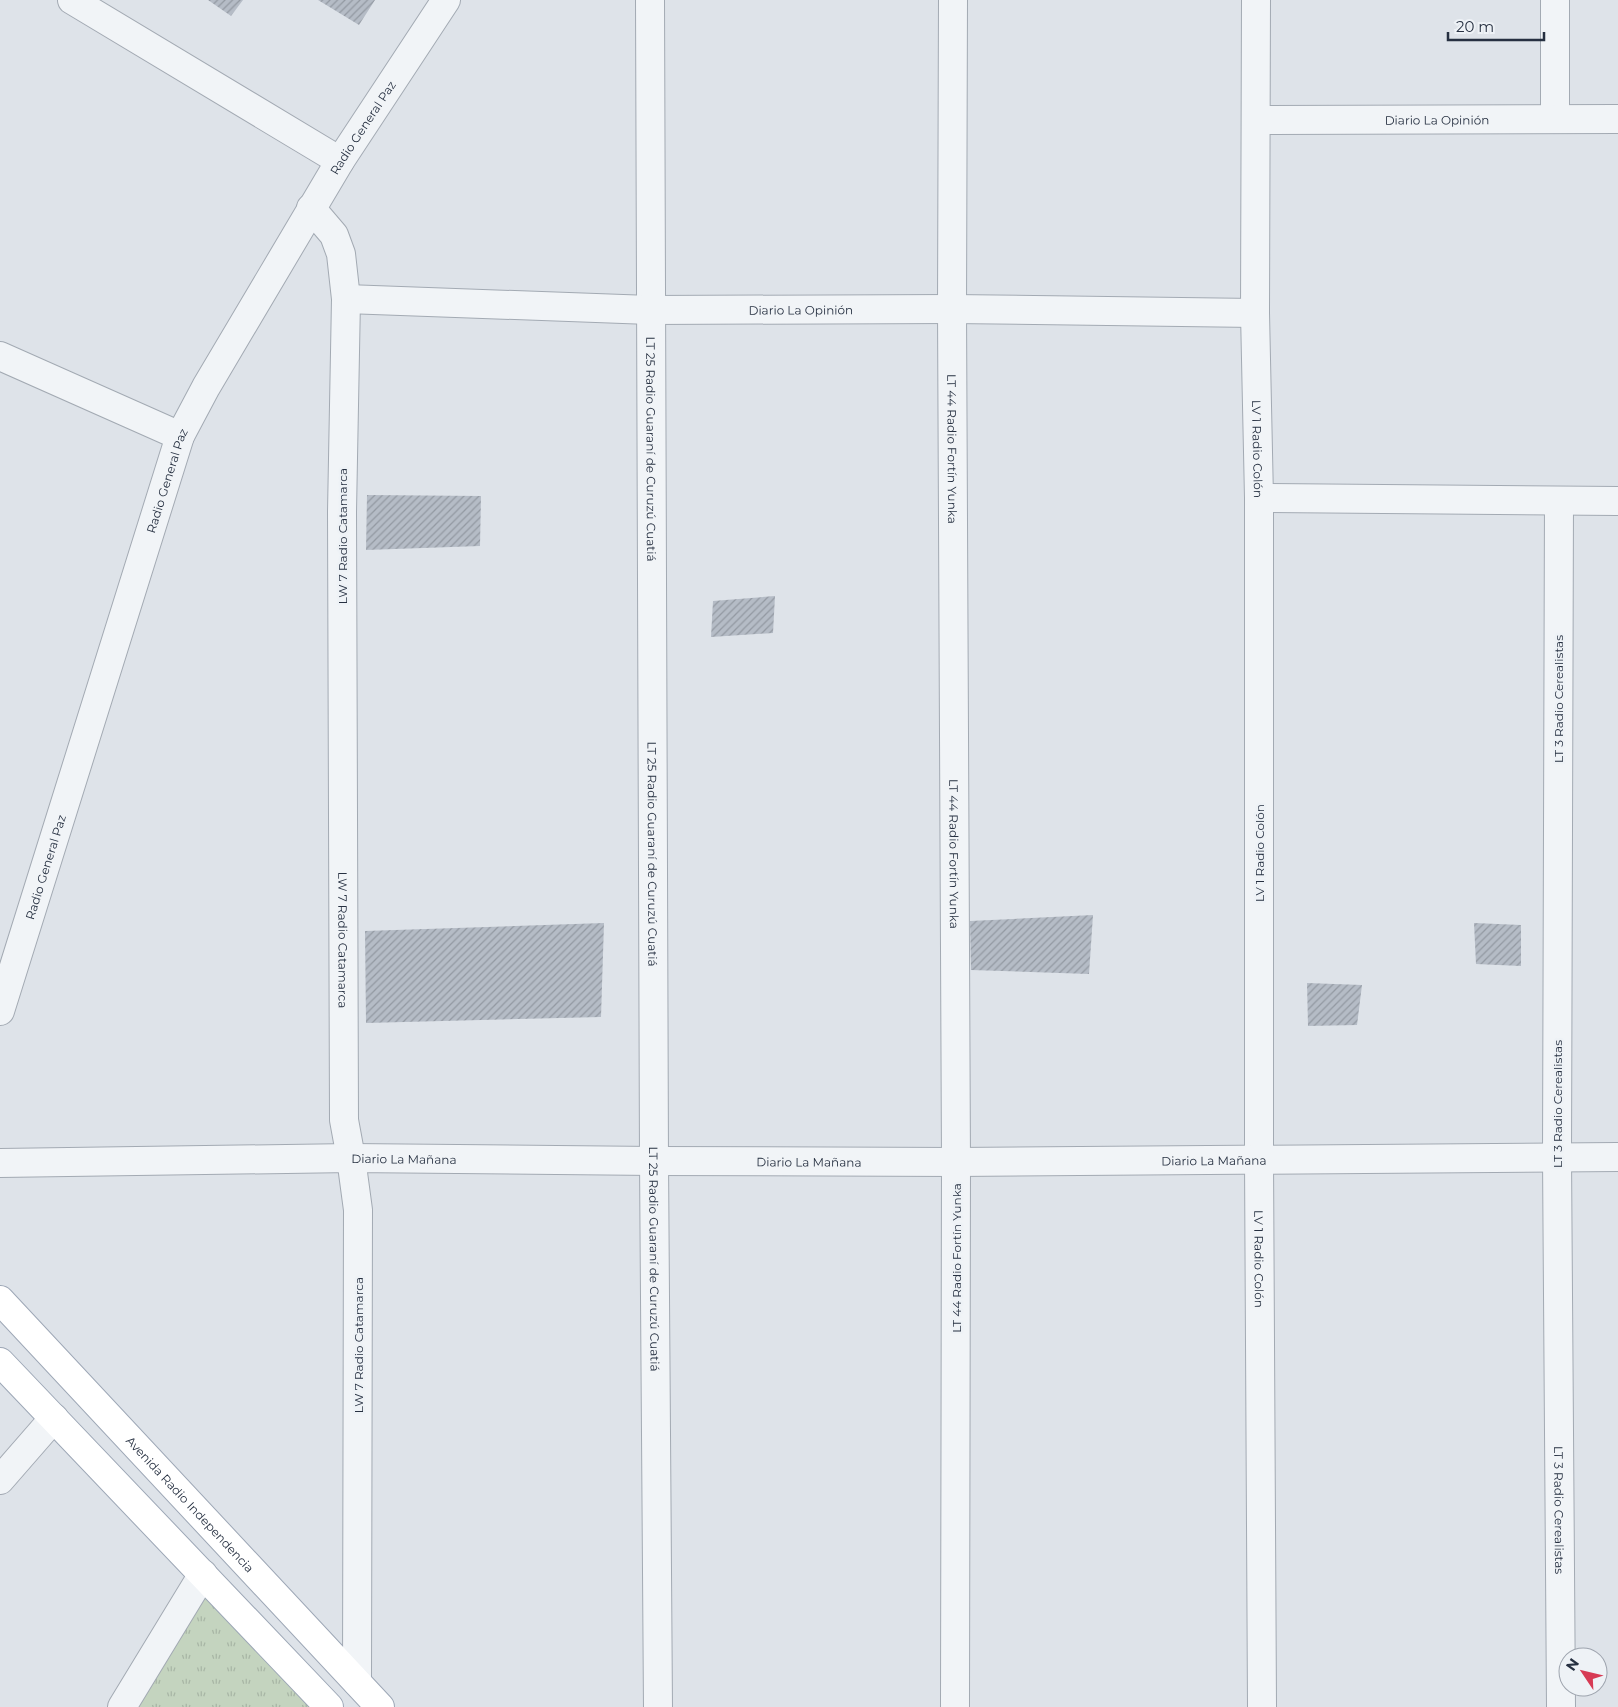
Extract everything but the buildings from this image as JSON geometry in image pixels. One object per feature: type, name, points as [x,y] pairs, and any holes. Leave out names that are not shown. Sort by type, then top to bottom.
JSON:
[{"type":"main road","name":"Avenida Radio Independencia","points":[[0,1300],[380,1707]]},
{"type":"main road","points":[[0,1362],[329,1707]]},
{"type":"street","points":[[72,0],[340,160]]},
{"type":"street","name":"Radio General Paz","points":[[0,1011],[180,436],[206,387],[340,160],[446,0]]},
{"type":"street","name":"LT 25 Radio Guaraní de Curuzú Cuatiá","points":[[650,0],[658,1707]]},
{"type":"street","name":"LT 44 Radio Fortín Yunka","points":[[953,0],[952,309],[956,1162],[956,1707]]},
{"type":"street","name":"LV 1 Radio Colón","points":[[1256,0],[1255,313],[1259,498],[1259,1160],[1262,1707]]},
{"type":"street","points":[[1555,0],[1555,120]]},
{"type":"street","name":"Diario La Opinión","points":[[1256,120],[1618,119]]},
{"type":"street","name":"LW 7 Radio Catamarca","points":[[311,208],[334,235],[341,254],[346,298],[342,512],[344,1120],[358,1210],[357,1682]]},
{"type":"street","name":"Diario La Opinión","points":[[346,298],[650,310],[952,309],[1255,313]]},
{"type":"street","points":[[0,356],[180,436]]},
{"type":"street","points":[[1259,498],[1618,501]]},
{"type":"street","name":"LT 3 Radio Cerealistas","points":[[1559,501],[1556,1157],[1561,1707]]},
{"type":"street","name":"Diario La Mañana","points":[[0,1163],[351,1158],[956,1162],[1618,1157]]},
{"type":"street","points":[[0,1480],[54,1418]]},
{"type":"street","points":[[122,1707],[203,1574]]},
{"type":"green space","points":[[203,1582],[320,1707],[125,1707]]}]
